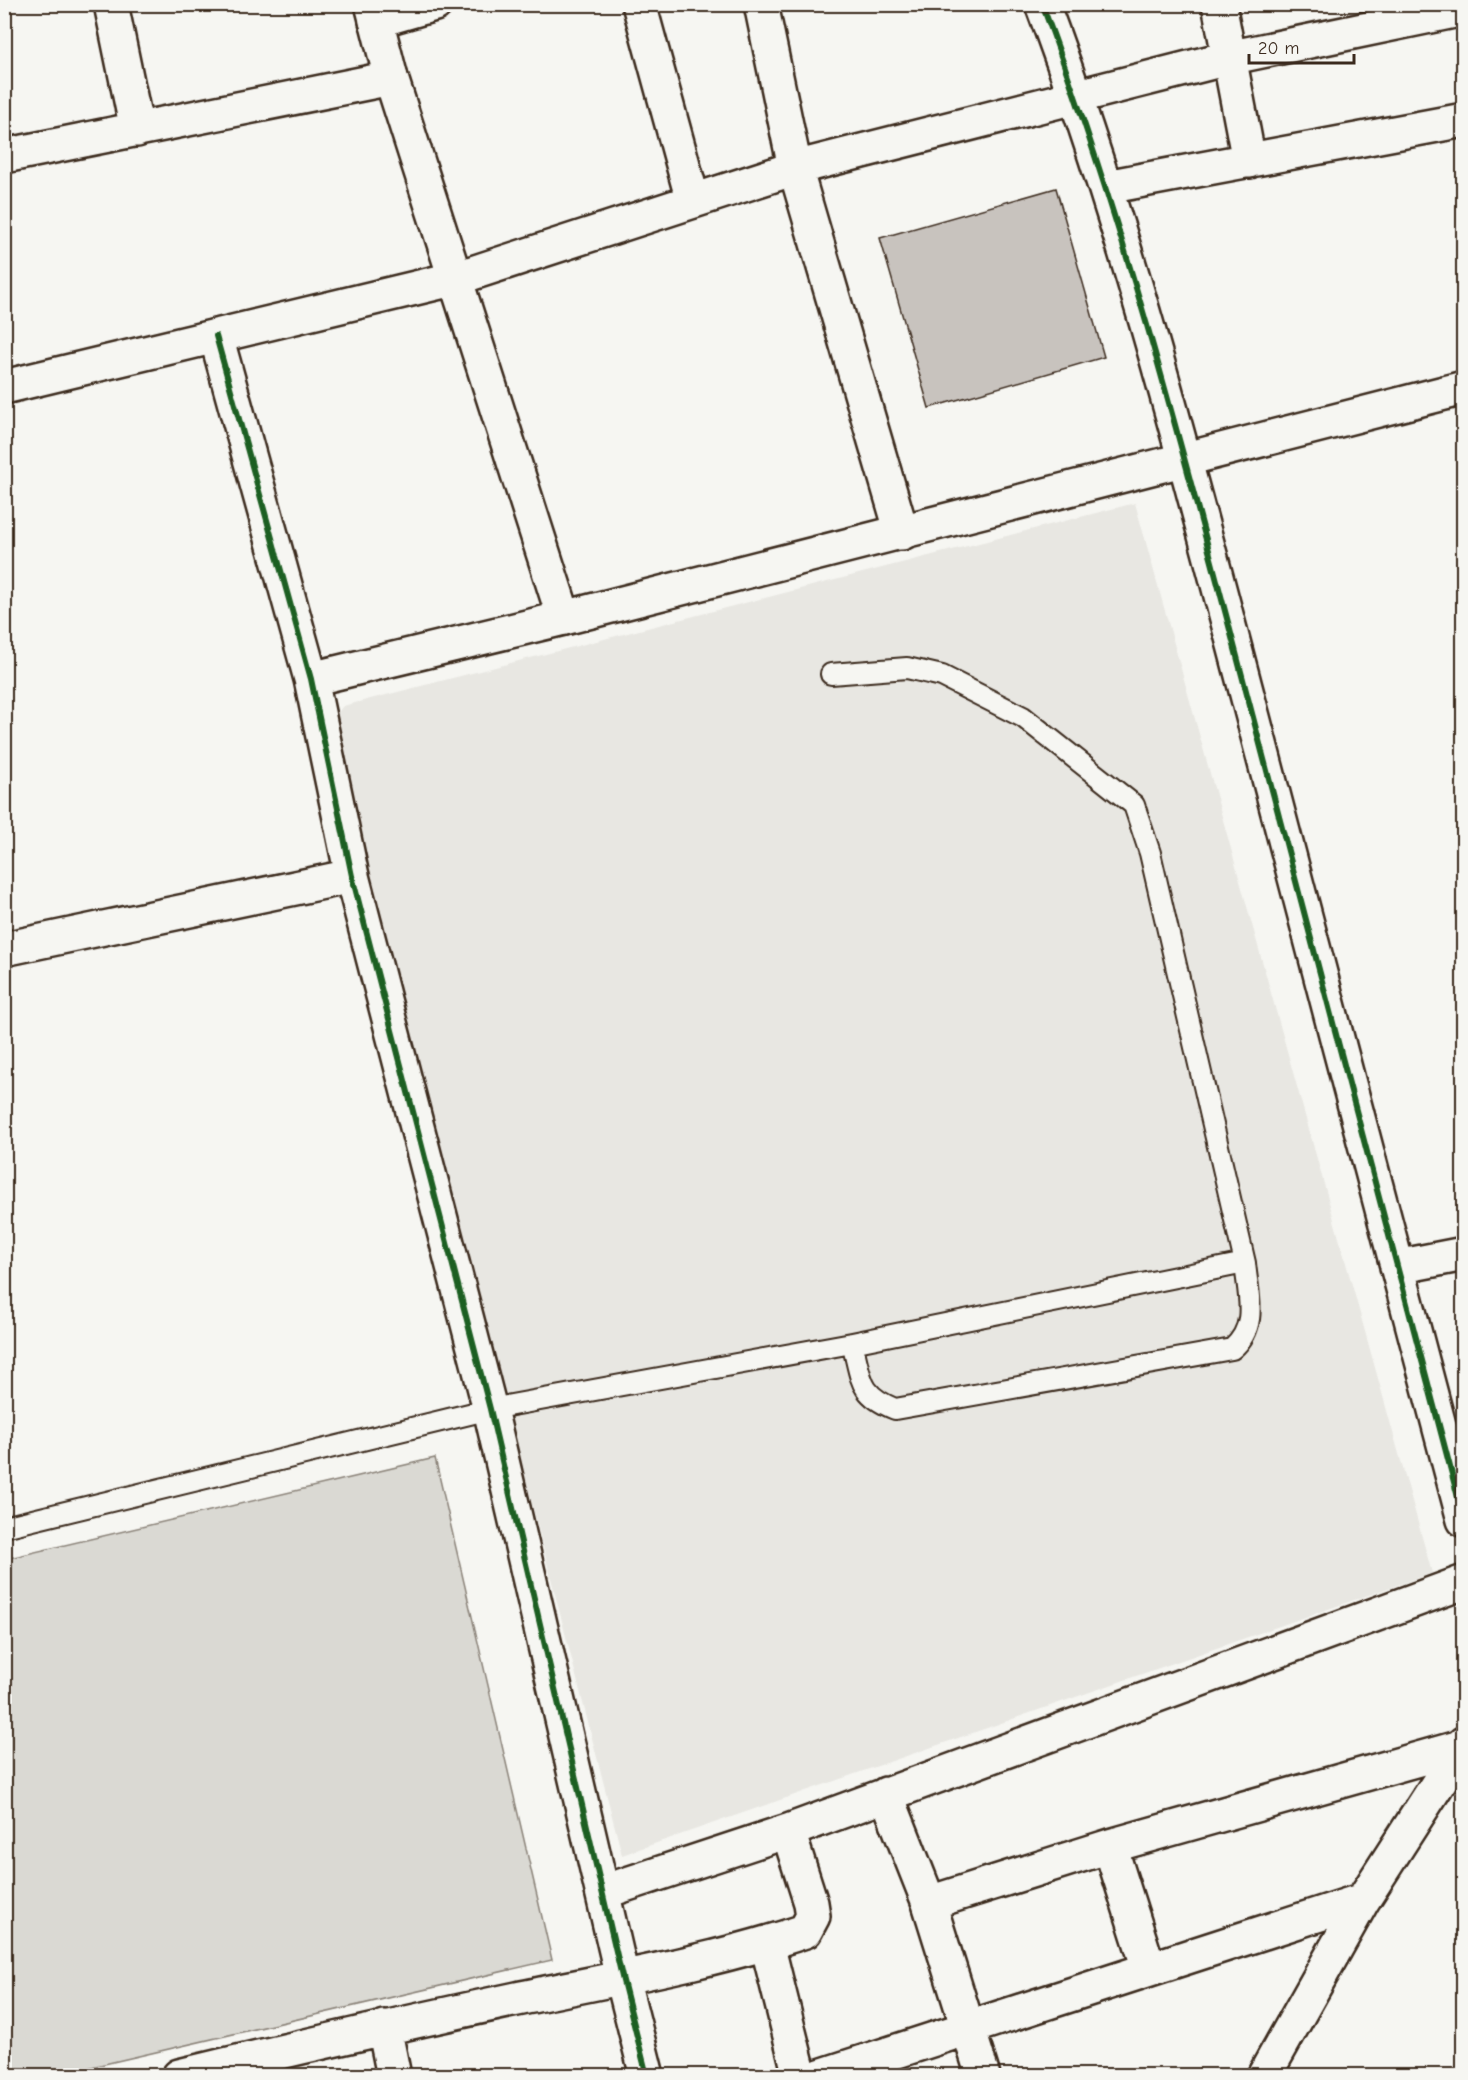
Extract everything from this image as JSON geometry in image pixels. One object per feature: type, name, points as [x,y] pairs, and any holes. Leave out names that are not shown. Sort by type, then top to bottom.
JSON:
[{"type":"street","points":[[111,4],[138,130]]},
{"type":"street","points":[[435,4],[374,13],[391,78],[457,278],[564,618]]},
{"type":"street","points":[[639,4],[693,201]]},
{"type":"street","points":[[761,4],[795,168],[902,533]]},
{"type":"street","points":[[1042,4],[1076,95],[1106,187],[1185,459],[1464,1520]]},
{"type":"street","points":[[1219,4],[1249,161]]},
{"type":"street","points":[[4,387],[457,278],[795,168],[1076,95],[1228,58],[1464,9]]},
{"type":"street","points":[[4,156],[391,78]]},
{"type":"street","points":[[1106,187],[1464,120]]},
{"type":"street","points":[[216,336],[311,679],[352,876],[490,1409],[647,2076]]},
{"type":"street","points":[[311,679],[902,533],[1464,388]]},
{"type":"street","points":[[4,949],[352,876]]},
{"type":"street","points":[[1397,1267],[1464,1254]]},
{"type":"street","points":[[603,1892],[788,1831],[1464,1582]]},
{"type":"street","points":[[929,1903],[1110,1846],[1462,1745]]},
{"type":"street","points":[[1264,2076],[1363,1900],[1462,1745]]},
{"type":"street","points":[[886,1794],[929,1903],[983,2076]]},
{"type":"street","points":[[179,2076],[384,2027],[767,1944],[805,1931],[813,1916],[811,1903],[788,1831]]},
{"type":"street","points":[[1110,1846],[1149,1969]]},
{"type":"street","points":[[820,2076],[1363,1900]]},
{"type":"street","points":[[767,1944],[801,2076]]},
{"type":"street","points":[[384,2027],[394,2076]]},
{"type":"lane","points":[[831,674],[907,668],[942,676],[1023,717],[1134,805],[1150,853],[1245,1263],[1249,1328],[1243,1340],[1232,1349],[895,1409],[874,1401],[864,1388],[852,1343]]},
{"type":"lane","points":[[4,1527],[490,1409],[852,1343],[1245,1263]]},
{"type":"shaded area","points":[[1135,503],[1432,1573],[622,1855],[331,721],[343,706]]},
{"type":"shaded area","points":[[435,1458],[552,1960],[57,2075],[5,2075],[5,1559]]},
{"type":"building","points":[[1056,188],[1104,357],[929,408],[880,238]]},
{"type":"cycle path","points":[[1042,4],[1073,90],[1129,263],[1179,438],[1464,1520]]},
{"type":"cycle path","points":[[216,336],[311,679],[352,876],[490,1409],[647,2076]]}]
